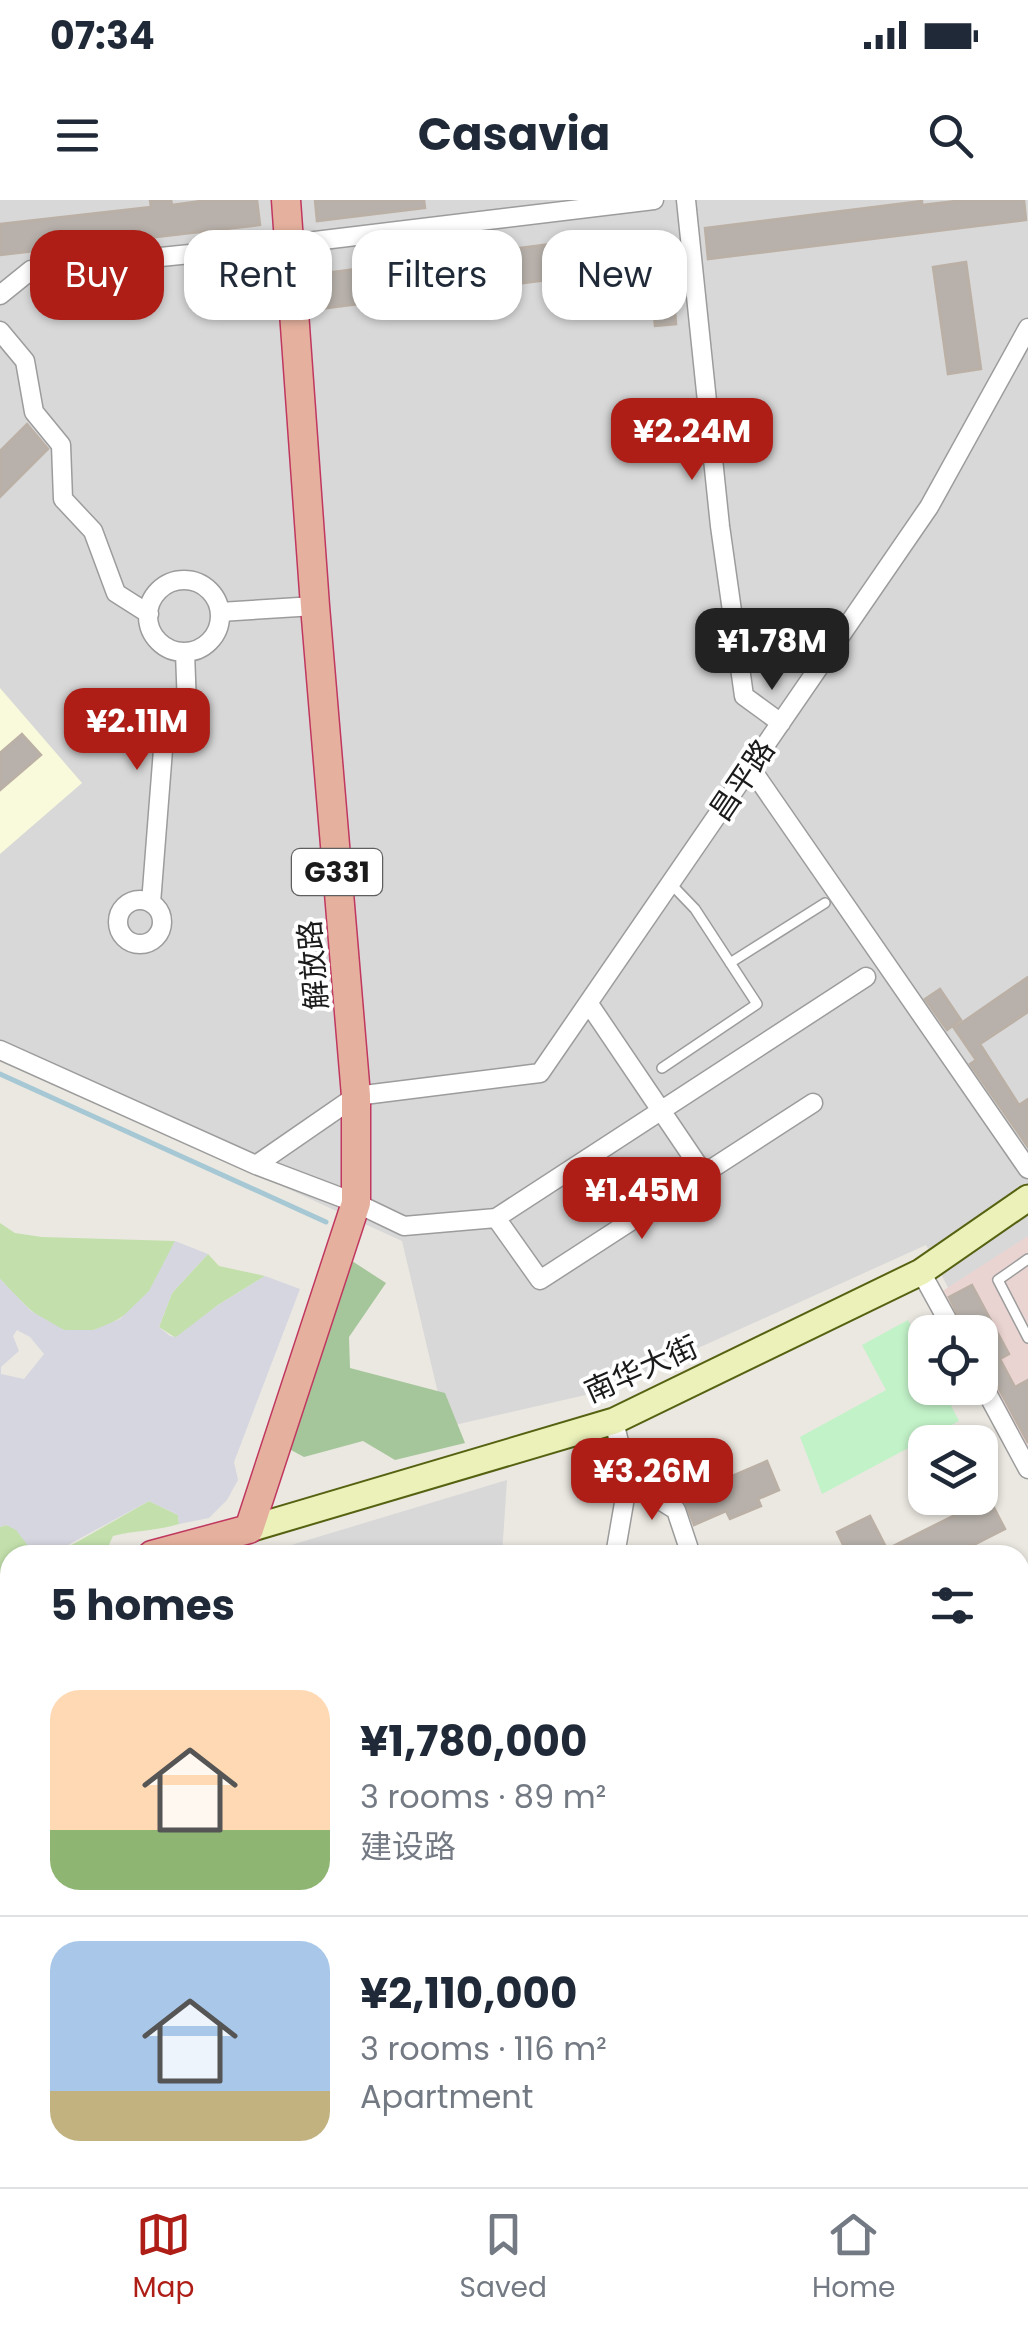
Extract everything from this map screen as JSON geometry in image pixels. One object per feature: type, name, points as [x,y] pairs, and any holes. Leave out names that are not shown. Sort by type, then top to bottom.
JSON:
[{"type":"highway","name":"解放路","points":[[286,200],[289,230]]},
{"type":"highway","name":"解放路","points":[[248,1528],[356,1203],[356,1096],[295,320]]},
{"type":"highway","name":"南华大街","points":[[188,1545],[248,1528]]},
{"type":"highway","name":"南华大街","points":[[224,1545],[248,1528]]},
{"type":"main road","name":"南华大街","points":[[248,1528],[614,1421],[922,1272],[1028,1198]]},
{"type":"street","points":[[332,239],[654,200]]},
{"type":"street","points":[[686,200],[720,526],[744,696],[780,724]]},
{"type":"street","points":[[0,295],[30,270],[184,255]]},
{"type":"street","name":"昌平路","points":[[356,1096],[540,1073],[928,507],[1028,328]]},
{"type":"street","points":[[0,330],[25,362],[34,412],[62,444],[63,499],[93,531],[116,593],[149,614]]},
{"type":"street","points":[[179,581],[201,585],[210,592],[220,612],[220,624],[207,644],[185,652],[163,645],[154,636],[149,614],[158,592],[179,581]]},
{"type":"street","points":[[220,612],[315,606]]},
{"type":"street","points":[[150,902],[164,737],[187,707],[185,652]]},
{"type":"street","points":[[750,768],[1028,1169]]},
{"type":"street","points":[[0,1050],[256,1165],[404,1226],[496,1218],[866,977]]},
{"type":"street","points":[[589,1004],[704,1174]]},
{"type":"street","points":[[256,1165],[356,1096]]},
{"type":"street","points":[[496,1218],[540,1280],[813,1103]]},
{"type":"street","points":[[922,1272],[945,1315]]},
{"type":"street","points":[[997,1405],[1022,1443],[1028,1469]]},
{"type":"street","points":[[614,1421],[628,1480],[618,1545]]},
{"type":"street","points":[[628,1480],[676,1510],[688,1545]]},
{"type":"lane","points":[[662,1068],[757,1004],[695,909],[671,884]]},
{"type":"lane","points":[[730,963],[824,903]]},
{"type":"lane","points":[[1028,1260],[998,1280],[1028,1338]]},
{"type":"shaded area","points":[[0,200],[1028,200],[1028,1443],[998,1374],[998,1315],[962,1315],[926,1245],[603,1391],[446,1427],[402,1241],[0,1057]]},
{"type":"shaded area","points":[[0,688],[82,783],[0,854]]},
{"type":"shaded area","points":[[1028,1236],[1028,1455],[998,1399],[998,1315],[954,1315],[941,1292]]},
{"type":"shaded area","points":[[175,1241],[208,1254],[172,1293],[159,1327],[170,1336],[176,1337],[265,1276],[300,1289],[234,1462],[238,1480],[227,1500],[209,1518],[179,1524],[178,1515],[149,1501],[68,1545],[27,1545],[16,1530],[6,1525],[0,1527],[0,1279],[31,1311],[64,1330],[94,1330],[120,1319],[149,1291]],"holes":[[[17,1330],[30,1337],[44,1354],[24,1379],[1,1374],[1,1367],[19,1351],[13,1336]]]},
{"type":"shaded area","points":[[507,1480],[503,1545],[291,1545]]},
{"type":"green space","points":[[0,1223],[15,1233],[42,1237],[175,1241],[154,1285],[133,1308],[98,1329],[73,1332],[43,1320],[0,1279]]},
{"type":"green space","points":[[208,1254],[219,1266],[265,1276],[218,1305],[176,1338],[159,1327],[172,1293]]},
{"type":"green space","points":[[352,1261],[386,1283],[349,1337],[350,1368],[445,1393],[465,1443],[395,1460],[363,1441],[304,1457],[278,1443]]},
{"type":"green space","points":[[908,1320],[908,1405],[951,1405],[959,1421],[951,1425],[908,1425],[908,1448],[822,1494],[800,1437],[886,1390],[862,1345]]},
{"type":"green space","points":[[149,1501],[178,1515],[179,1524],[113,1536],[109,1545],[72,1545]]},
{"type":"green space","points":[[6,1525],[67,1545],[0,1545],[0,1527]]},
{"type":"building","points":[[150,200],[171,200],[172,205],[257,200],[260,225],[184,230],[184,234],[164,236],[164,230],[30,230],[30,252],[0,255],[0,224],[151,207]]},
{"type":"building","points":[[315,200],[424,200],[425,208],[317,221]]},
{"type":"building","points":[[1024,200],[1026,220],[708,259],[705,228],[922,201],[922,205]]},
{"type":"building","points":[[542,245],[542,281],[522,283],[522,248]]},
{"type":"building","points":[[966,262],[981,369],[948,374],[933,267]]},
{"type":"building","points":[[352,269],[352,305],[332,307],[332,272]]},
{"type":"building","points":[[654,320],[676,320],[676,324],[655,326]]},
{"type":"building","points":[[27,424],[48,449],[0,497],[0,451]]},
{"type":"building","points":[[22,734],[41,755],[0,790],[0,753]]},
{"type":"building","points":[[1028,977],[1028,1012],[980,1044],[1019,1105],[1028,1099],[1028,1147],[970,1064],[976,1060],[954,1028]]},
{"type":"building","points":[[940,989],[961,1020],[947,1030],[925,999]]},
{"type":"building","points":[[972,1285],[988,1315],[958,1315],[949,1297]]},
{"type":"building","points":[[998,1333],[1009,1354],[1000,1359],[1015,1387],[1028,1380],[1028,1443],[998,1387]]},
{"type":"building","points":[[767,1461],[779,1490],[758,1499],[761,1506],[730,1519],[726,1511],[694,1525],[683,1497]]},
{"type":"building","points":[[955,1515],[998,1515],[1005,1529],[974,1545],[895,1545]]},
{"type":"building","points":[[870,1516],[885,1545],[843,1545],[837,1532]]},
{"type":"waterway","points":[[0,1074],[326,1222]]}]
